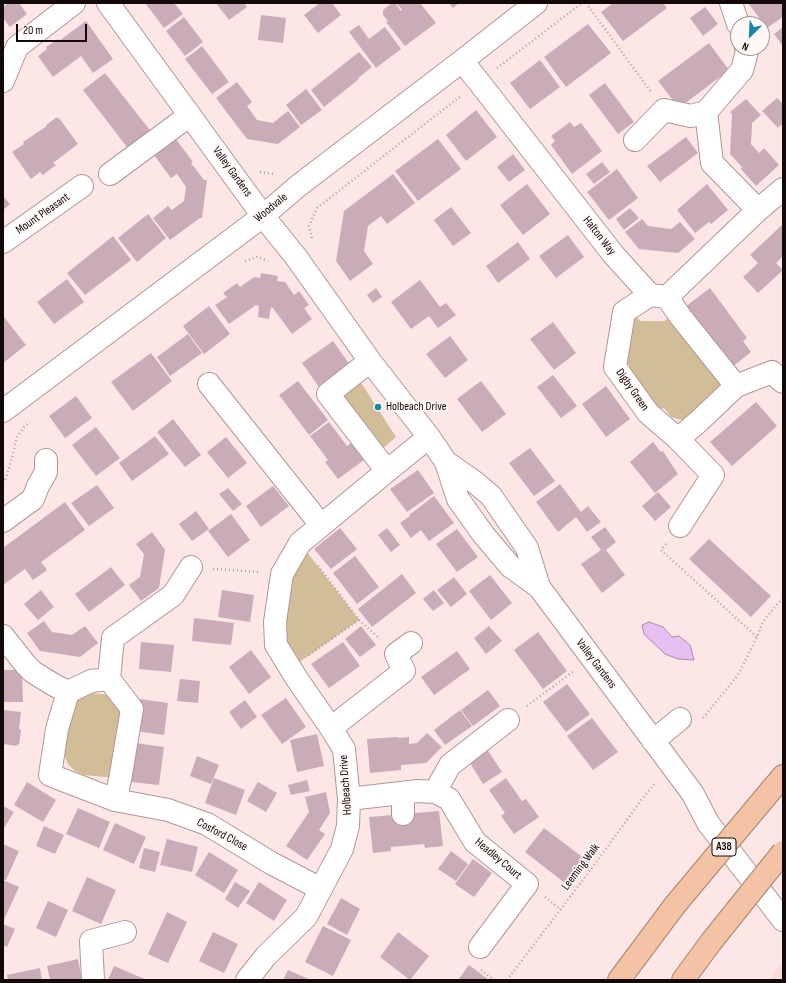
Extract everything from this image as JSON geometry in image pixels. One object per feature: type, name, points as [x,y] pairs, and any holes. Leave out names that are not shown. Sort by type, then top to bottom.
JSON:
[{"type":"highway","name":"A38","points":[[619,980],[675,905],[778,783]]},
{"type":"highway","points":[[682,980],[783,852]]},
{"type":"street","points":[[3,80],[17,47],[74,3]]},
{"type":"street","name":"Valley Gardens","points":[[108,3],[263,216],[300,263],[370,361],[429,437],[446,462],[458,499],[483,534],[510,566],[538,587],[693,794],[708,823],[783,920]]},
{"type":"street","name":"Woodvale","points":[[3,411],[263,216],[298,186],[536,3]]},
{"type":"street","points":[[731,3],[735,16]]},
{"type":"street","points":[[635,140],[664,110],[691,116],[706,112],[742,70],[746,56]]},
{"type":"street","name":"Halton Way","points":[[462,61],[613,254],[659,296]]},
{"type":"street","points":[[706,112],[712,163],[758,210]]},
{"type":"street","points":[[110,174],[190,115]]},
{"type":"street","name":"Mount Pleasant","points":[[3,242],[82,186]]},
{"type":"street","points":[[736,386],[680,316],[659,296],[783,189]]},
{"type":"street","name":"Digby Green","points":[[659,296],[624,312],[615,367],[648,413],[678,438],[713,476],[680,526]]},
{"type":"street","points":[[370,361],[328,394],[387,470]]},
{"type":"street","points":[[678,438],[698,422],[736,386],[772,372],[783,382]]},
{"type":"street","points":[[209,384],[321,525]]},
{"type":"street","name":"Holbeach Drive","points":[[247,980],[266,956],[306,917],[342,849],[348,826],[349,799],[344,750],[276,645],[275,622],[282,574],[300,543],[429,437]]},
{"type":"street","points":[[3,521],[33,499],[46,472],[46,460]]},
{"type":"street","name":"Valley Gardens","points":[[446,462],[476,483],[491,496],[527,548],[538,587]]},
{"type":"street","points":[[115,800],[120,780],[132,709],[109,679],[113,638],[173,596],[191,568]]},
{"type":"street","points":[[3,636],[33,672],[68,692],[91,681],[109,679]]},
{"type":"street","points":[[331,728],[404,671],[396,654],[411,643]]},
{"type":"street","name":"Cosford Close","points":[[68,692],[57,729],[50,775],[115,800],[168,810],[207,824],[271,863],[321,889]]},
{"type":"street","points":[[349,799],[403,804],[418,791],[435,792],[450,765],[508,720]]},
{"type":"street","points":[[653,741],[689,722]]},
{"type":"street","name":"Headley Court","points":[[435,792],[449,800],[475,842],[527,884],[480,947]]},
{"type":"street","points":[[93,980],[91,941],[126,932]]},
{"type":"path","points":[[313,243],[309,226],[317,208],[582,3]]},
{"type":"path","points":[[586,3],[664,110]]},
{"type":"path","points":[[240,264],[246,260],[257,257],[266,260],[271,264]]},
{"type":"path","points":[[3,483],[10,465],[17,437],[24,427],[34,418]]},
{"type":"path","points":[[680,526],[661,550],[757,637]]},
{"type":"path","points":[[291,668],[359,620],[300,543]]},
{"type":"path","points":[[191,568],[282,574]]},
{"type":"path","points":[[689,722],[738,674],[762,624],[783,598]]},
{"type":"path","points":[[508,720],[591,658]]},
{"type":"path","name":"Leeming Walk","points":[[506,980],[592,868],[642,799],[673,767]]},
{"type":"shaded area","points":[[634,315],[641,321],[664,321],[672,316],[725,384],[702,410],[682,420],[671,417],[664,408],[655,410],[634,381],[625,354]]},
{"type":"shaded area","points":[[358,378],[396,437],[375,455],[331,398]]},
{"type":"shaded area","points":[[300,543],[359,620],[291,668],[275,622]]},
{"type":"shaded area","points":[[649,622],[663,627],[672,637],[679,636],[690,645],[694,660],[678,659],[665,654],[644,634],[642,625]]},
{"type":"shaded area","points":[[89,693],[125,696],[116,778],[84,775],[75,771],[68,764],[62,749],[70,706],[80,697]]},
{"type":"shaded area","points":[[779,966],[783,968],[783,980],[769,980]]},
{"type":"building","points":[[8,3],[19,3],[27,14],[10,27],[3,18],[3,7]]},
{"type":"building","points":[[145,3],[174,3],[183,14],[164,28]]},
{"type":"building","points":[[216,3],[244,3],[247,7],[229,20]]},
{"type":"building","points":[[320,3],[332,3],[341,15],[318,33],[304,15]]},
{"type":"building","points":[[392,3],[395,3],[401,11],[402,10],[396,3],[420,3],[436,23],[405,46],[386,22],[388,21],[383,15],[383,10]]},
{"type":"building","points":[[449,3],[459,3],[453,8]]},
{"type":"building","points":[[613,3],[663,3],[667,8],[623,41],[601,12]]},
{"type":"building","points":[[748,3],[783,3],[783,17],[770,26],[770,16],[758,16]]},
{"type":"building","points":[[705,7],[718,24],[703,36],[690,18]]},
{"type":"building","points":[[261,15],[286,18],[283,43],[258,40]]},
{"type":"building","points":[[184,17],[203,42],[185,56],[166,31]]},
{"type":"building","points":[[86,21],[113,59],[93,73],[81,56],[53,77],[38,56],[47,49],[46,47],[58,39],[59,41]]},
{"type":"building","points":[[588,24],[611,53],[566,87],[544,57]]},
{"type":"building","points":[[359,25],[369,39],[385,27],[401,49],[376,68],[349,32]]},
{"type":"building","points":[[783,27],[783,46],[774,34]]},
{"type":"building","points":[[709,43],[729,70],[679,108],[658,81]]},
{"type":"building","points":[[202,46],[229,82],[212,94],[185,59]]},
{"type":"building","points":[[359,52],[372,67],[324,107],[311,90]]},
{"type":"building","points":[[540,60],[560,87],[530,109],[510,83]]},
{"type":"building","points":[[105,73],[153,134],[130,151],[83,90]]},
{"type":"building","points":[[237,82],[252,102],[247,106],[257,120],[273,123],[288,111],[300,127],[278,144],[247,139],[216,98]]},
{"type":"building","points":[[605,83],[634,122],[618,134],[589,95]]},
{"type":"building","points":[[306,89],[322,110],[301,125],[286,105]]},
{"type":"building","points":[[777,98],[783,104],[783,123],[778,128],[762,111]]},
{"type":"building","points":[[746,99],[761,115],[752,123],[751,144],[759,153],[764,148],[779,165],[756,186],[730,154],[732,114],[730,112]]},
{"type":"building","points":[[476,110],[497,137],[466,161],[446,135]]},
{"type":"building","points":[[57,117],[78,144],[53,163],[56,165],[43,175],[40,172],[31,179],[12,152]]},
{"type":"building","points":[[570,122],[574,127],[581,123],[602,151],[572,174],[551,145],[555,141],[551,136]]},
{"type":"building","points":[[172,134],[193,162],[191,163],[204,180],[207,180],[202,218],[170,240],[153,218],[168,206],[172,210],[184,201],[186,187],[177,174],[171,178],[151,151]]},
{"type":"building","points":[[686,137],[698,153],[660,182],[647,166]]},
{"type":"building","points":[[438,139],[461,169],[418,201],[395,171]]},
{"type":"building","points":[[513,154],[525,170],[509,182],[497,167]]},
{"type":"building","points":[[602,162],[610,172],[594,184],[586,174]]},
{"type":"building","points":[[617,169],[638,198],[609,220],[587,192]]},
{"type":"building","points":[[393,174],[415,203],[387,224],[381,216],[368,226],[364,251],[373,264],[350,281],[336,261],[344,211]]},
{"type":"building","points":[[527,184],[550,214],[523,235],[500,205]]},
{"type":"building","points":[[707,184],[728,210],[711,224],[709,222],[695,233],[677,210]]},
{"type":"building","points":[[3,196],[10,204],[3,210]]},
{"type":"building","points":[[451,207],[471,233],[453,246],[434,220]]},
{"type":"building","points":[[630,208],[639,218],[624,230],[616,219]]},
{"type":"building","points":[[148,214],[166,238],[137,262],[118,238]]},
{"type":"building","points":[[642,219],[648,226],[671,229],[680,222],[695,239],[678,253],[639,249],[625,232]]},
{"type":"building","points":[[783,224],[783,256],[776,263],[783,270],[758,293],[743,277],[758,263],[750,255]]},
{"type":"building","points":[[568,235],[584,257],[556,278],[539,256]]},
{"type":"building","points":[[113,236],[131,260],[85,295],[67,273]]},
{"type":"building","points":[[518,242],[530,259],[498,283],[486,266]]},
{"type":"building","points":[[261,273],[278,276],[277,281],[285,282],[294,295],[299,291],[309,305],[304,308],[312,319],[292,334],[273,308],[271,307],[269,319],[258,317],[259,306],[256,305],[229,324],[215,305],[227,297],[223,293],[237,283],[240,287],[254,277],[260,278]]},
{"type":"building","points":[[67,279],[84,302],[54,324],[37,302]]},
{"type":"building","points":[[420,280],[440,307],[446,303],[456,315],[438,328],[429,316],[411,329],[391,302]]},
{"type":"building","points":[[376,288],[382,297],[373,303],[367,295]]},
{"type":"building","points":[[710,288],[747,338],[743,341],[751,352],[732,367],[685,307]]},
{"type":"building","points":[[209,306],[230,334],[204,354],[183,326]]},
{"type":"building","points":[[3,316],[26,345],[3,363]]},
{"type":"building","points":[[553,322],[576,353],[554,370],[530,339]]},
{"type":"building","points":[[188,334],[202,353],[170,376],[157,357]]},
{"type":"building","points":[[450,336],[468,360],[445,378],[426,354]]},
{"type":"building","points":[[333,341],[355,372],[324,394],[302,363]]},
{"type":"building","points":[[151,353],[172,381],[133,411],[111,382]]},
{"type":"building","points":[[553,375],[577,406],[561,418],[537,387]]},
{"type":"building","points":[[298,381],[328,420],[309,435],[279,395]]},
{"type":"building","points":[[481,381],[506,414],[482,432],[457,399]]},
{"type":"building","points":[[606,386],[630,419],[606,437],[582,404]]},
{"type":"building","points":[[76,396],[92,418],[65,438],[49,416]]},
{"type":"building","points":[[756,402],[777,426],[732,466],[710,442]]},
{"type":"building","points":[[173,419],[201,455],[185,467],[157,432]]},
{"type":"building","points":[[329,422],[347,446],[351,443],[364,460],[338,479],[325,462],[328,460],[310,436]]},
{"type":"building","points":[[96,427],[120,458],[96,476],[72,445]]},
{"type":"building","points":[[155,436],[169,454],[132,481],[119,463]]},
{"type":"building","points":[[226,437],[247,463],[228,478],[207,452]]},
{"type":"building","points":[[653,442],[661,452],[663,451],[678,474],[655,493],[630,462]]},
{"type":"building","points":[[530,448],[555,481],[534,496],[509,463]]},
{"type":"building","points":[[418,470],[434,493],[407,512],[390,489]]},
{"type":"building","points":[[560,484],[581,512],[588,506],[601,522],[587,532],[576,517],[558,532],[536,502]]},
{"type":"building","points":[[97,485],[114,508],[89,526],[71,503]]},
{"type":"building","points":[[273,486],[289,506],[261,527],[246,506]]},
{"type":"building","points":[[228,488],[242,504],[233,511],[219,494]]},
{"type":"building","points":[[658,492],[671,507],[655,521],[642,506]]},
{"type":"building","points":[[434,496],[454,523],[429,541],[421,530],[411,538],[400,523]]},
{"type":"building","points":[[65,502],[85,530],[41,562],[47,570],[33,580],[21,563],[25,569],[3,585],[3,548]]},
{"type":"building","points":[[196,511],[209,529],[192,541],[179,524]]},
{"type":"building","points":[[231,514],[250,540],[228,557],[208,531]]},
{"type":"building","points":[[605,527],[616,542],[606,550],[625,575],[602,593],[581,564],[601,550],[591,537]]},
{"type":"building","points":[[340,528],[357,549],[331,569],[314,549]]},
{"type":"building","points":[[387,528],[400,545],[391,552],[378,535]]},
{"type":"building","points":[[457,529],[478,557],[457,572],[436,544]]},
{"type":"building","points":[[152,532],[165,550],[159,588],[141,601],[129,585],[140,577],[144,554],[136,544]]},
{"type":"building","points":[[709,539],[771,596],[751,617],[689,559]]},
{"type":"building","points":[[355,556],[379,587],[357,604],[333,573]]},
{"type":"building","points":[[111,567],[125,585],[89,612],[75,594]]},
{"type":"building","points":[[402,574],[416,593],[372,627],[358,609]]},
{"type":"building","points":[[490,575],[512,603],[491,620],[469,591]]},
{"type":"building","points":[[454,577],[467,594],[451,607],[437,590]]},
{"type":"building","points":[[41,590],[54,607],[38,620],[24,604]]},
{"type":"building","points":[[222,590],[254,595],[250,622],[218,617]]},
{"type":"building","points":[[434,590],[444,603],[433,611],[423,599]]},
{"type":"building","points":[[194,618],[234,623],[231,645],[192,641]]},
{"type":"building","points":[[44,621],[52,632],[72,635],[85,626],[98,643],[80,657],[40,651],[27,633]]},
{"type":"building","points":[[361,626],[376,645],[360,657],[345,639]]},
{"type":"building","points":[[489,626],[502,641],[486,654],[474,638]]},
{"type":"building","points":[[538,632],[567,671],[543,689],[514,650]]},
{"type":"building","points":[[141,642],[174,645],[171,672],[139,669]]},
{"type":"building","points":[[343,642],[360,666],[329,688],[311,664]]},
{"type":"building","points":[[251,650],[271,677],[249,694],[229,667]]},
{"type":"building","points":[[457,651],[470,669],[434,695],[421,677]]},
{"type":"building","points":[[3,670],[22,670],[23,702],[3,702]]},
{"type":"building","points":[[180,679],[200,681],[198,703],[177,701]]},
{"type":"building","points":[[567,684],[590,714],[566,732],[543,702]]},
{"type":"building","points":[[488,690],[500,706],[473,726],[461,710]]},
{"type":"building","points":[[286,698],[306,727],[282,744],[261,715]]},
{"type":"building","points":[[140,699],[168,703],[164,735],[136,731]]},
{"type":"building","points":[[245,700],[257,717],[241,729],[229,712]]},
{"type":"building","points":[[3,710],[21,712],[19,729],[21,730],[19,745],[17,744],[17,746],[3,744]]},
{"type":"building","points":[[460,710],[472,726],[445,745],[434,730]]},
{"type":"building","points":[[592,718],[618,752],[593,770],[567,736]]},
{"type":"building","points":[[427,733],[442,747],[426,763],[401,765],[401,770],[370,773],[367,739],[409,737],[409,744],[417,743]]},
{"type":"building","points":[[317,734],[324,766],[297,772],[290,740]]},
{"type":"building","points":[[136,743],[164,747],[159,785],[131,782]]},
{"type":"building","points":[[485,746],[502,772],[483,784],[467,758]]},
{"type":"building","points":[[197,756],[219,765],[211,784],[190,776]]},
{"type":"building","points":[[214,778],[245,790],[236,815],[205,803]]},
{"type":"building","points":[[506,778],[522,801],[526,799],[539,817],[514,834],[501,816],[505,813],[489,790]]},
{"type":"building","points":[[307,780],[310,791],[291,795],[288,785]]},
{"type":"building","points":[[27,782],[56,800],[43,822],[14,805]]},
{"type":"building","points":[[258,782],[277,793],[266,812],[247,801]]},
{"type":"building","points":[[326,792],[330,813],[319,830],[325,834],[307,860],[286,846],[309,812],[305,797]]},
{"type":"building","points":[[3,806],[14,812],[4,828],[3,827]]},
{"type":"building","points":[[78,808],[110,822],[99,848],[66,834]]},
{"type":"building","points":[[439,811],[443,846],[425,848],[424,844],[391,847],[391,851],[373,853],[369,817]]},
{"type":"building","points":[[115,823],[146,837],[134,864],[103,850]]},
{"type":"building","points":[[44,826],[64,835],[55,854],[36,846]]},
{"type":"building","points":[[544,828],[589,862],[570,887],[525,852]]},
{"type":"building","points":[[167,839],[198,847],[192,872],[160,865]]},
{"type":"building","points":[[3,844],[19,851],[6,880],[3,879]]},
{"type":"building","points":[[144,848],[160,852],[155,872],[139,868]]},
{"type":"building","points":[[451,851],[468,864],[456,881],[438,869]]},
{"type":"building","points":[[209,852],[238,870],[224,893],[195,875]]},
{"type":"building","points":[[473,859],[492,873],[474,897],[455,884]]},
{"type":"building","points":[[87,877],[116,890],[101,924],[72,911]]},
{"type":"building","points":[[3,880],[19,887],[3,922]]},
{"type":"building","points":[[235,882],[250,891],[238,908],[225,899]]},
{"type":"building","points":[[259,882],[287,900],[274,921],[246,903]]},
{"type":"building","points":[[341,898],[360,909],[347,935],[327,924]]},
{"type":"building","points":[[48,901],[68,910],[56,937],[36,928]]},
{"type":"building","points":[[167,912],[187,922],[168,963],[148,954]]},
{"type":"building","points":[[3,924],[15,929],[7,947],[3,945]]},
{"type":"building","points":[[323,926],[351,940],[333,976],[305,962]]},
{"type":"building","points":[[213,932],[238,944],[224,973],[199,961]]},
{"type":"building","points":[[398,932],[429,956],[410,980],[380,957]]},
{"type":"building","points":[[78,959],[82,980],[50,980],[47,966]]},
{"type":"building","points":[[469,965],[489,980],[458,980]]},
{"type":"building","points":[[114,966],[147,980],[108,980]]},
{"type":"building","points":[[40,968],[42,980],[8,980],[7,975]]},
{"type":"building","points":[[288,970],[311,980],[283,980]]},
{"type":"place","name":"Holbeach Drive","points":[[378,407]]}]
